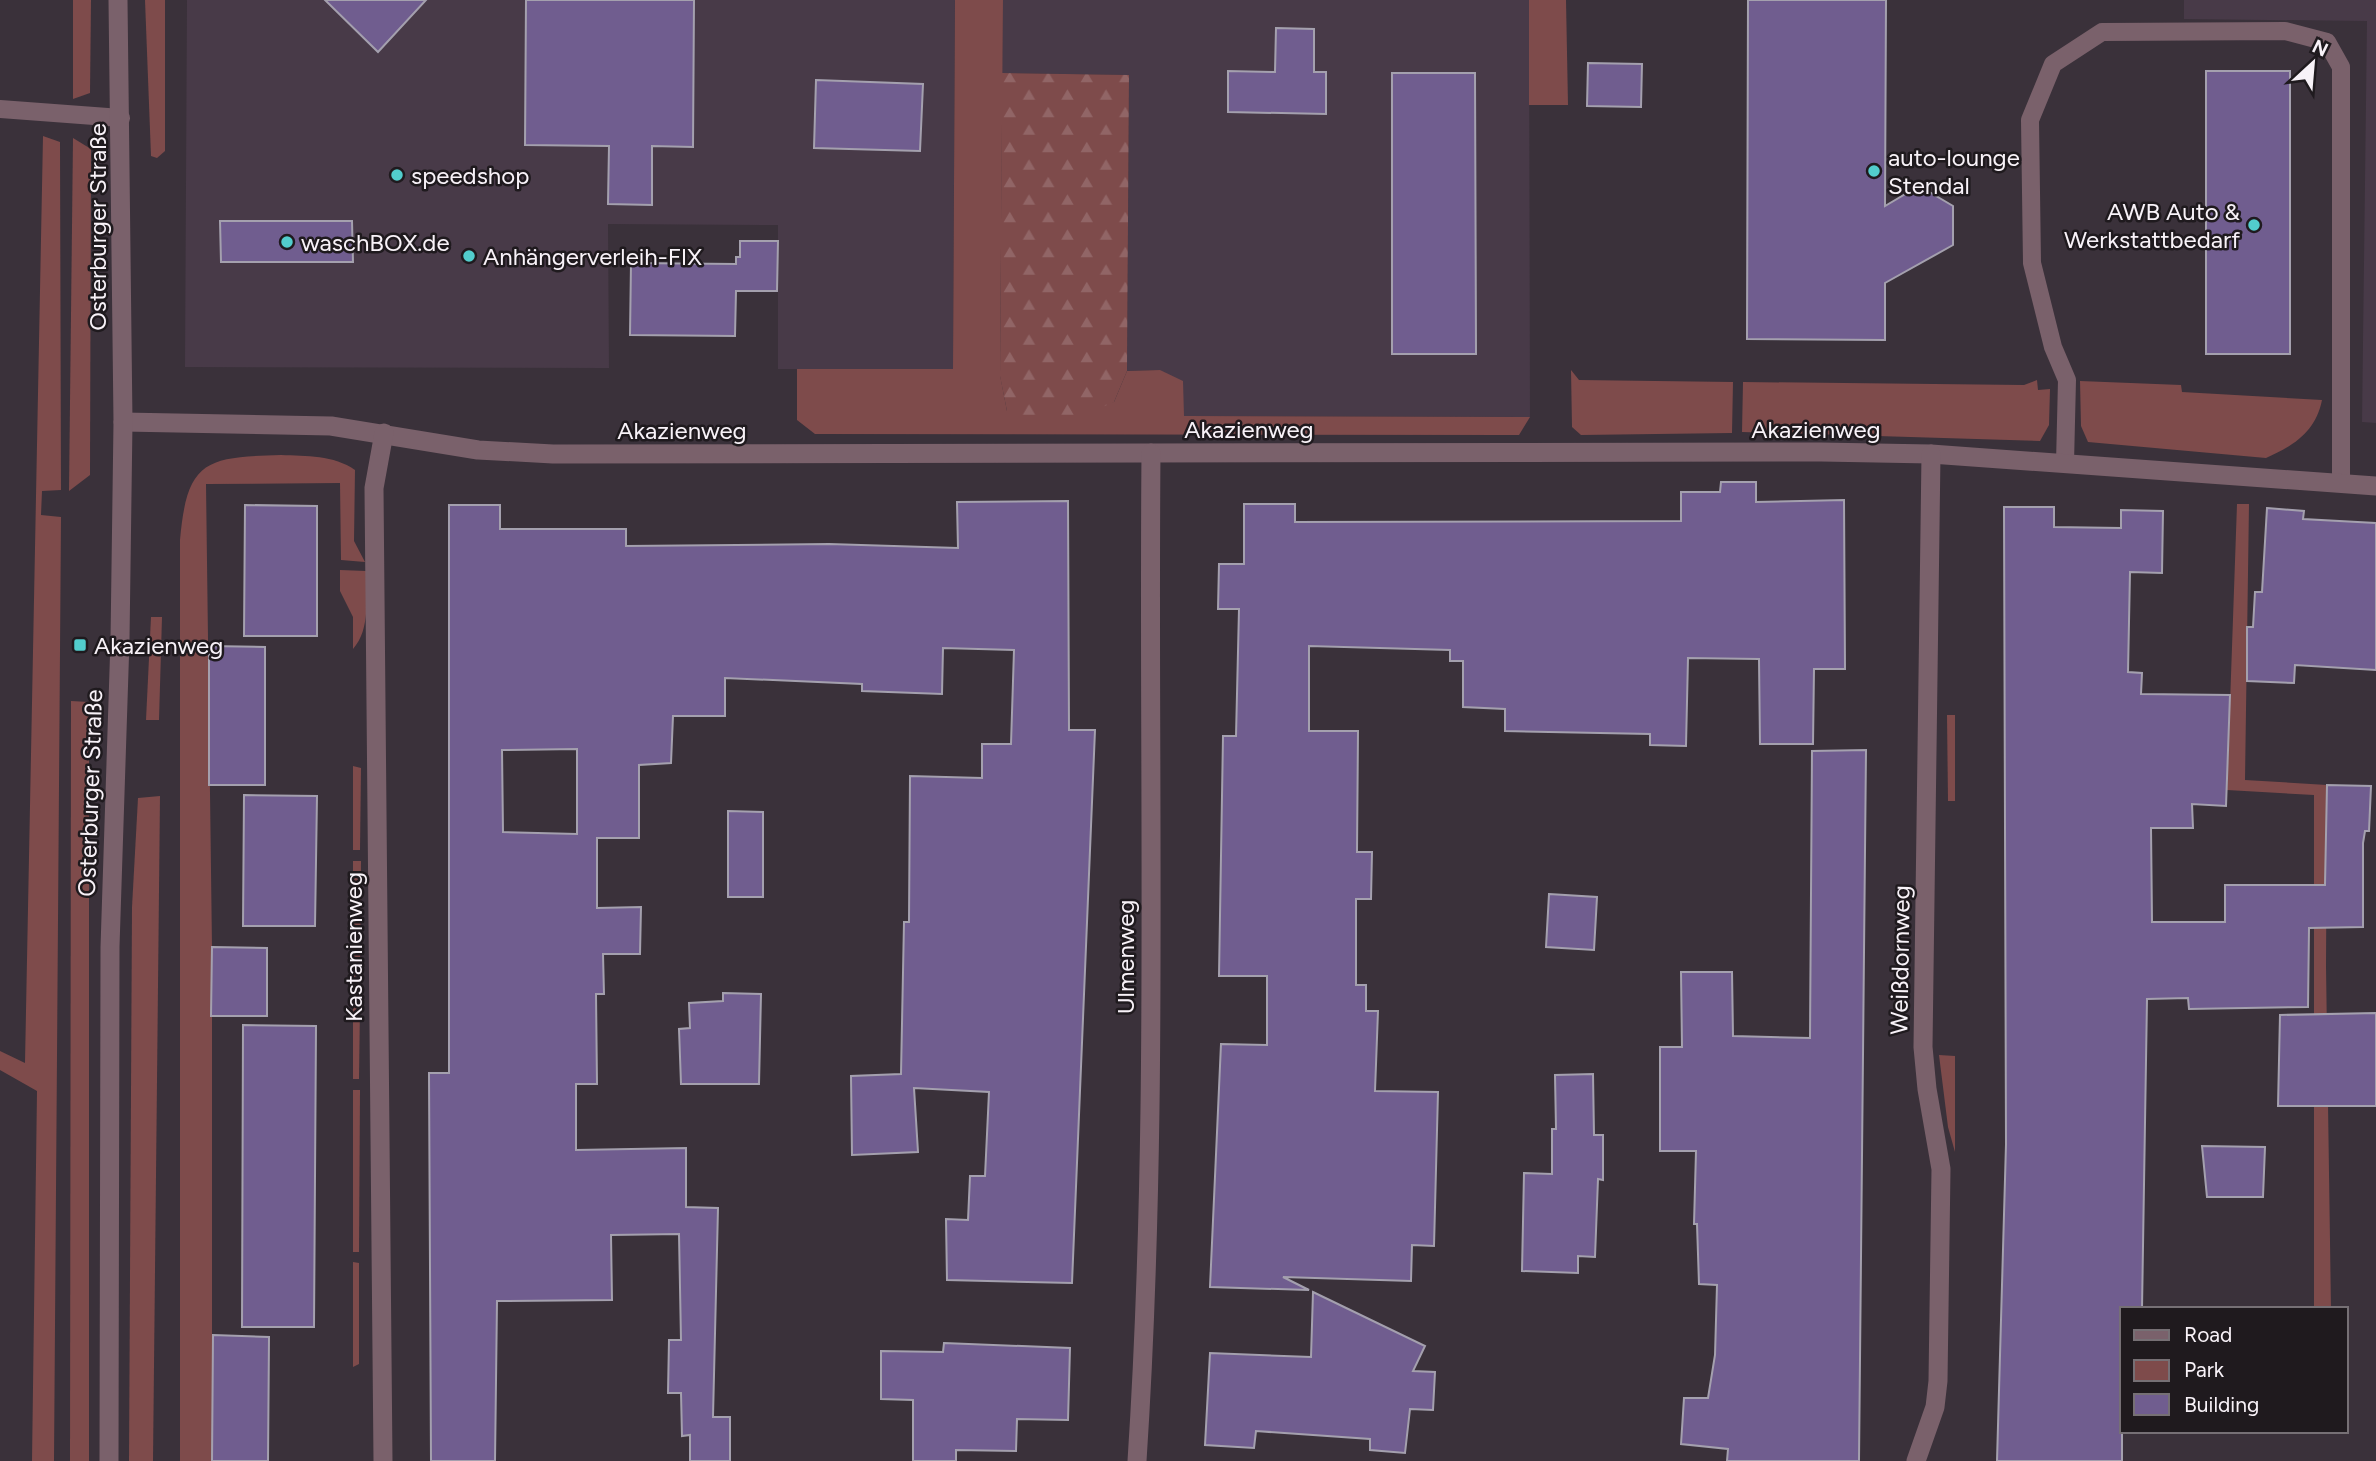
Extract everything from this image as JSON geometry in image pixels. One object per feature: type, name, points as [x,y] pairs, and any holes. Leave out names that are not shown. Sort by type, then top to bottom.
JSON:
[{"type":"street","name":"Osterburger Straße","points":[[109,1461],[110,947],[120,640],[123,422],[118,0]]},
{"type":"street","name":"Akazienweg","points":[[123,422],[331,426],[478,450],[553,454],[1931,454],[2376,485]]},
{"type":"street","name":"Kastanienweg","points":[[383,1461],[374,488],[384,433]]},
{"type":"street","name":"Ulmenweg","points":[[1137,1461],[1144,1347],[1149,1102],[1152,453]]},
{"type":"street","name":"Weißdornweg","points":[[1916,1461],[1935,1407],[1941,1209],[1938,1142],[1927,1089],[1923,1047],[1931,454]]},
{"type":"lane","points":[[2065,463],[2067,380],[2053,347],[2032,263],[2030,120],[2053,64],[2102,32],[2285,31],[2327,42],[2341,67],[2341,483]]},
{"type":"lane","points":[[0,109],[121,118]]},
{"type":"shaded area","name":"speedshop","points":[[187,0],[955,0],[953,369],[778,369],[778,225],[608,224],[609,368],[185,367]]},
{"type":"shaded area","points":[[1003,0],[1529,0],[1530,417],[1183,416],[1160,370],[1127,371],[1129,75],[1002,73]]},
{"type":"shaded area","points":[[2184,0],[2376,0],[2376,423],[2362,422],[2367,21],[2184,19]]},
{"type":"green space","points":[[73,0],[91,0],[90,93],[73,99]]},
{"type":"green space","points":[[145,0],[165,0],[165,151],[157,158],[151,156]]},
{"type":"green space","points":[[955,0],[1003,0],[1000,375],[1007,411],[1114,402],[1127,371],[1160,370],[1183,381],[1184,416],[1530,417],[1519,435],[815,434],[797,420],[797,369],[953,369]]},
{"type":"green space","points":[[1529,0],[1566,0],[1568,105],[1529,105]]},
{"type":"green space","points":[[1002,73],[1129,75],[1127,371],[1114,402],[1088,412],[1048,418],[1007,411],[1000,376]]},
{"type":"green space","points":[[43,136],[60,142],[61,490],[42,491],[41,515],[61,517],[54,1461],[32,1461],[37,1091],[0,1070],[0,1051],[25,1063]]},
{"type":"green space","points":[[73,138],[91,149],[90,475],[69,491]]},
{"type":"green space","points":[[1571,370],[1579,380],[1733,382],[1732,433],[1581,435],[1572,427]]},
{"type":"green space","points":[[2037,380],[2038,390],[2050,389],[2049,425],[2040,441],[1742,432],[1743,382],[2024,385]]},
{"type":"green space","points":[[2080,381],[2181,385],[2182,392],[2322,400],[2309,429],[2294,443],[2266,458],[2088,442],[2081,426]]},
{"type":"green space","points":[[281,455],[329,459],[355,470],[354,541],[365,562],[341,560],[340,483],[206,484],[212,947],[212,1461],[180,1461],[180,540],[188,493],[195,478],[205,468],[235,458]]},
{"type":"green space","points":[[2237,504],[2249,504],[2245,780],[2327,785],[2326,966],[2331,1307],[2314,1307],[2314,795],[2227,790]]},
{"type":"green space","points":[[340,570],[366,571],[365,622],[359,641],[353,649],[353,617],[340,591]]},
{"type":"green space","points":[[151,617],[162,617],[159,720],[146,720]]},
{"type":"green space","points":[[71,701],[89,702],[89,1461],[70,1461]]},
{"type":"green space","points":[[1947,715],[1955,715],[1955,801],[1948,801]]},
{"type":"green space","points":[[353,766],[361,768],[360,850],[353,850]]},
{"type":"green space","points":[[160,796],[153,1461],[129,1461],[132,907],[138,798]]},
{"type":"green space","points":[[353,861],[361,861],[360,971],[353,979]]},
{"type":"green space","points":[[353,1000],[360,1006],[359,1079],[353,1079]]},
{"type":"green space","points":[[1939,1055],[1955,1056],[1955,1152],[1948,1127]]},
{"type":"green space","points":[[353,1090],[360,1090],[359,1252],[353,1252]]},
{"type":"green space","points":[[353,1262],[359,1263],[359,1364],[353,1367]]},
{"type":"building","points":[[325,0],[426,0],[378,52]]},
{"type":"building","points":[[526,0],[694,0],[693,147],[652,146],[652,205],[608,204],[609,146],[525,145]]},
{"type":"building","points":[[1748,0],[1886,0],[1885,206],[1919,186],[1953,206],[1953,245],[1885,283],[1885,340],[1747,339]]},
{"type":"building","points":[[1276,28],[1314,29],[1314,72],[1326,72],[1326,114],[1228,112],[1228,71],[1275,72]]},
{"type":"building","points":[[1588,63],[1642,64],[1641,107],[1587,106]]},
{"type":"building","points":[[2206,71],[2290,71],[2290,354],[2206,354]]},
{"type":"building","points":[[1392,73],[1475,73],[1476,354],[1392,354]]},
{"type":"building","points":[[816,80],[923,84],[920,151],[814,148]]},
{"type":"building","name":"waschBOX.de","points":[[220,221],[352,221],[353,262],[221,262]]},
{"type":"building","points":[[740,241],[778,241],[777,291],[736,291],[735,336],[630,335],[631,263],[736,264],[736,257],[740,257]]},
{"type":"building","points":[[1721,482],[1756,482],[1756,502],[1844,500],[1845,669],[1814,669],[1813,744],[1760,744],[1759,659],[1688,658],[1686,746],[1650,745],[1650,734],[1505,731],[1505,709],[1463,707],[1463,661],[1450,661],[1450,650],[1309,646],[1309,731],[1358,731],[1357,852],[1372,852],[1371,899],[1356,899],[1356,985],[1366,985],[1366,1011],[1378,1011],[1375,1091],[1438,1092],[1434,1246],[1412,1245],[1411,1281],[1283,1277],[1309,1290],[1210,1287],[1221,1044],[1267,1045],[1267,976],[1219,976],[1223,736],[1236,736],[1239,609],[1218,609],[1219,564],[1244,564],[1244,504],[1295,504],[1295,522],[1681,521],[1681,492],[1720,492]]},
{"type":"building","points":[[1068,501],[1069,730],[1095,730],[1072,1283],[947,1280],[946,1219],[968,1220],[970,1176],[985,1176],[989,1092],[914,1088],[918,1152],[852,1155],[851,1076],[901,1074],[904,922],[909,922],[910,776],[982,778],[982,744],[1011,744],[1014,650],[943,648],[942,694],[862,691],[862,684],[725,678],[725,716],[673,716],[671,763],[639,765],[639,838],[597,838],[597,908],[641,907],[640,954],[603,954],[604,994],[596,994],[597,1084],[576,1084],[576,1150],[686,1148],[686,1207],[718,1208],[713,1417],[730,1417],[730,1461],[690,1461],[690,1435],[682,1436],[681,1393],[668,1393],[669,1340],[681,1340],[679,1234],[611,1235],[612,1300],[497,1301],[495,1461],[431,1461],[429,1073],[449,1073],[449,505],[500,505],[500,529],[626,529],[626,546],[829,544],[958,548],[957,502]],"holes":[[[577,749],[577,834],[503,832],[502,750]]]},
{"type":"building","points":[[245,505],[317,506],[317,636],[244,636]]},
{"type":"building","points":[[2004,507],[2054,507],[2054,527],[2121,528],[2121,510],[2163,511],[2162,573],[2130,572],[2128,672],[2142,673],[2141,694],[2230,695],[2226,806],[2192,804],[2193,828],[2151,828],[2152,922],[2225,922],[2225,885],[2325,885],[2327,785],[2371,786],[2369,831],[2365,831],[2363,843],[2363,927],[2309,928],[2308,1007],[2189,1009],[2188,998],[2147,999],[2142,1307],[2120,1307],[2122,1461],[1997,1461],[2006,1144]]},
{"type":"building","points":[[2267,508],[2304,511],[2303,519],[2376,523],[2376,670],[2295,665],[2294,683],[2247,681],[2247,627],[2253,627],[2255,592],[2262,592]]},
{"type":"building","points":[[209,646],[265,647],[265,785],[209,785]]},
{"type":"building","points":[[1866,750],[1859,1461],[1727,1461],[1728,1449],[1681,1444],[1684,1398],[1708,1398],[1715,1355],[1717,1285],[1699,1284],[1697,1224],[1694,1224],[1696,1151],[1660,1151],[1660,1047],[1682,1047],[1681,972],[1732,972],[1733,1036],[1810,1038],[1812,751]]},
{"type":"building","points":[[244,795],[317,796],[315,926],[243,926]]},
{"type":"building","points":[[728,811],[763,812],[763,897],[728,897]]},
{"type":"building","points":[[1549,894],[1597,897],[1594,950],[1546,947]]},
{"type":"building","points":[[212,947],[267,948],[267,1016],[211,1016]]},
{"type":"building","points":[[723,993],[761,994],[759,1084],[681,1084],[679,1029],[690,1028],[689,1003],[723,1001]]},
{"type":"building","points":[[2376,1013],[2376,1106],[2278,1106],[2280,1015]]},
{"type":"building","points":[[243,1025],[316,1026],[314,1327],[242,1327]]},
{"type":"building","points":[[1593,1074],[1594,1135],[1603,1135],[1603,1180],[1598,1179],[1595,1257],[1578,1256],[1578,1273],[1522,1271],[1524,1173],[1552,1174],[1552,1129],[1556,1129],[1555,1075]]},
{"type":"building","points":[[2202,1146],[2265,1147],[2263,1197],[2207,1197]]},
{"type":"building","points":[[1313,1292],[1425,1346],[1413,1371],[1435,1372],[1433,1410],[1410,1409],[1405,1453],[1370,1450],[1370,1439],[1256,1431],[1254,1448],[1205,1445],[1210,1353],[1311,1357]]},
{"type":"building","points":[[213,1335],[269,1337],[268,1461],[212,1461]]},
{"type":"building","points":[[944,1343],[1070,1348],[1068,1420],[1017,1419],[1016,1451],[956,1450],[956,1461],[913,1461],[913,1400],[881,1399],[881,1351],[943,1352]]},
{"type":"place","name":"auto-lounge Stendal","points":[[1874,171]]},
{"type":"place","name":"speedshop","points":[[397,175]]},
{"type":"place","name":"AWB Auto & Werkstattbedarf","points":[[2254,225]]},
{"type":"place","name":"waschBOX.de","points":[[287,242]]},
{"type":"place","name":"Anhängerverleih-FIX","points":[[469,256]]},
{"type":"place","name":"Akazienweg","points":[[80,645]]}]
